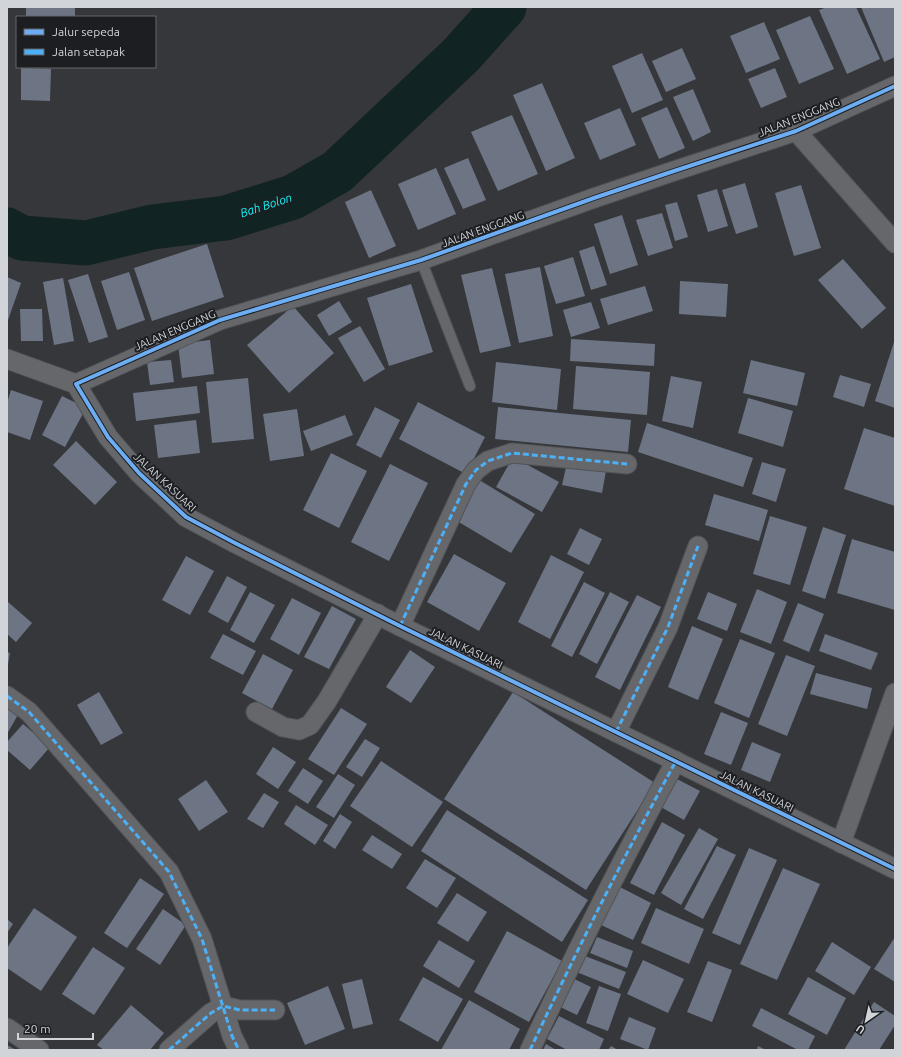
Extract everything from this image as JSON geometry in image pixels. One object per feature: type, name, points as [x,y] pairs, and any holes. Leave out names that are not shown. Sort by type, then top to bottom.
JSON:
[{"type":"street","name":"JALAN ENGGANG","points":[[76,384],[220,320],[421,260],[594,198],[796,131],[895,86]]},
{"type":"street","points":[[796,131],[895,243]]},
{"type":"street","points":[[7,359],[76,384]]},
{"type":"street","name":"JALAN KASUARI","points":[[76,384],[108,437],[139,473],[186,517],[400,626],[895,869]]},
{"type":"street","points":[[400,626],[466,484],[476,470],[488,461],[512,453],[627,464]]},
{"type":"street","points":[[616,732],[668,626],[698,546]]},
{"type":"street","points":[[256,712],[284,726],[299,730],[310,725],[326,702],[378,614]]},
{"type":"street","points":[[841,843],[895,693]]},
{"type":"street","points":[[7,696],[29,712],[169,872],[202,939],[232,1036],[239,1050]]},
{"type":"street","points":[[530,1050],[563,978],[676,761]]},
{"type":"street","points":[[169,1050],[211,1014],[223,1006],[240,1010],[275,1010]]},
{"type":"street","points":[[7,1028],[39,1050]]},
{"type":"lane","points":[[421,260],[470,386]]},
{"type":"building","points":[[26,7],[75,7],[75,16],[26,16]]},
{"type":"building","points":[[827,7],[856,7],[880,59],[847,74],[819,10]]},
{"type":"building","points":[[861,7],[895,7],[895,57],[884,62]]},
{"type":"building","points":[[810,16],[834,69],[799,84],[776,30]]},
{"type":"building","points":[[764,22],[780,59],[746,73],[730,36]]},
{"type":"building","points":[[682,48],[696,79],[666,92],[652,61]]},
{"type":"building","points":[[642,53],[663,100],[632,113],[612,66]]},
{"type":"building","points":[[21,68],[51,69],[50,101],[21,100]]},
{"type":"building","points":[[775,68],[787,97],[761,108],[748,79]]},
{"type":"building","points":[[542,83],[575,158],[546,171],[513,95]]},
{"type":"building","points":[[693,89],[711,132],[693,141],[673,97]]},
{"type":"building","points":[[667,107],[685,148],[659,159],[641,118]]},
{"type":"building","points":[[620,108],[636,145],[600,160],[584,123]]},
{"type":"building","points":[[512,115],[538,174],[498,191],[471,132]]},
{"type":"building","points":[[468,158],[486,200],[463,209],[444,168]]},
{"type":"building","points":[[436,168],[456,214],[418,230],[398,184]]},
{"type":"building","points":[[745,183],[758,227],[736,234],[722,190]]},
{"type":"building","points":[[801,185],[821,248],[794,256],[775,193]]},
{"type":"building","points":[[717,189],[728,226],[708,232],[697,195]]},
{"type":"building","points":[[371,190],[396,246],[369,258],[345,202]]},
{"type":"building","points":[[677,202],[688,237],[675,241],[665,205]]},
{"type":"building","points":[[662,213],[673,248],[648,256],[636,220]]},
{"type":"building","points":[[622,215],[638,265],[610,274],[594,224]]},
{"type":"building","points":[[207,244],[224,297],[152,321],[134,268]]},
{"type":"building","points":[[594,246],[607,285],[591,290],[579,251]]},
{"type":"building","points":[[573,257],[585,296],[556,304],[544,266]]},
{"type":"building","points":[[843,259],[886,308],[862,329],[818,280]]},
{"type":"building","points":[[540,267],[553,336],[519,343],[505,274]]},
{"type":"building","points":[[492,268],[511,346],[480,353],[461,275]]},
{"type":"building","points":[[129,272],[145,320],[117,330],[101,281]]},
{"type":"building","points":[[88,274],[108,337],[89,343],[68,280]]},
{"type":"building","points":[[7,277],[21,283],[7,323]]},
{"type":"building","points":[[63,278],[74,341],[54,345],[43,282]]},
{"type":"building","points":[[680,281],[728,284],[726,317],[679,314]]},
{"type":"building","points":[[411,284],[433,352],[389,366],[367,298]]},
{"type":"building","points":[[645,286],[653,311],[608,325],[600,299]]},
{"type":"building","points":[[339,301],[352,322],[329,336],[317,315]]},
{"type":"building","points":[[591,302],[600,328],[571,337],[563,310]]},
{"type":"building","points":[[293,306],[334,353],[289,393],[247,345]]},
{"type":"building","points":[[20,309],[42,309],[43,341],[21,341]]},
{"type":"building","points":[[360,326],[385,369],[364,382],[338,338]]},
{"type":"building","points":[[571,339],[655,344],[654,366],[570,361]]},
{"type":"building","points":[[895,339],[895,408],[875,401]]},
{"type":"building","points":[[210,340],[214,374],[182,378],[178,344]]},
{"type":"building","points":[[171,360],[174,382],[150,385],[147,362]]},
{"type":"building","points":[[751,360],[805,373],[797,406],[743,393]]},
{"type":"building","points":[[496,362],[561,369],[557,410],[492,402]]},
{"type":"building","points":[[576,366],[650,372],[647,415],[573,409]]},
{"type":"building","points":[[840,375],[871,384],[864,407],[833,397]]},
{"type":"building","points":[[671,376],[702,382],[693,428],[662,421]]},
{"type":"building","points":[[248,378],[254,439],[212,443],[206,382]]},
{"type":"building","points":[[197,386],[200,413],[136,421],[133,393]]},
{"type":"building","points":[[11,390],[43,401],[30,440],[7,432],[7,403]]},
{"type":"building","points":[[62,396],[86,408],[65,447],[42,435]]},
{"type":"building","points":[[748,398],[793,411],[783,447],[738,433]]},
{"type":"building","points":[[418,402],[485,437],[466,474],[399,439]]},
{"type":"building","points":[[375,407],[400,420],[381,458],[356,445]]},
{"type":"building","points":[[498,407],[631,420],[628,452],[495,439]]},
{"type":"building","points":[[297,409],[304,456],[270,461],[263,414]]},
{"type":"building","points":[[345,415],[353,435],[311,451],[303,431]]},
{"type":"building","points":[[196,420],[200,453],[158,458],[154,425]]},
{"type":"building","points":[[647,423],[753,458],[743,487],[638,452]]},
{"type":"building","points":[[864,428],[895,438],[895,506],[844,489]]},
{"type":"building","points":[[76,441],[117,482],[95,505],[53,465]]},
{"type":"building","points":[[331,453],[367,471],[339,528],[303,510]]},
{"type":"building","points":[[513,457],[559,482],[542,512],[496,487]]},
{"type":"building","points":[[762,462],[786,469],[776,502],[752,494]]},
{"type":"building","points":[[567,463],[606,471],[602,493],[562,485]]},
{"type":"building","points":[[390,464],[428,483],[389,561],[351,542]]},
{"type":"building","points":[[476,478],[535,514],[511,553],[452,518]]},
{"type":"building","points":[[714,494],[768,510],[759,541],[705,525]]},
{"type":"building","points":[[770,516],[807,527],[790,585],[753,574]]},
{"type":"building","points":[[823,527],[846,535],[825,599],[802,591]]},
{"type":"building","points":[[580,528],[602,539],[589,565],[567,554]]},
{"type":"building","points":[[852,539],[895,552],[895,610],[837,593]]},
{"type":"building","points":[[454,554],[506,583],[479,631],[427,602]]},
{"type":"building","points":[[551,555],[584,572],[550,639],[518,622]]},
{"type":"building","points":[[186,556],[214,571],[190,615],[162,600]]},
{"type":"building","points":[[227,576],[247,587],[228,623],[208,612]]},
{"type":"building","points":[[584,582],[605,593],[572,657],[551,646]]},
{"type":"building","points":[[757,589],[787,602],[771,644],[740,632]]},
{"type":"building","points":[[250,592],[275,605],[254,643],[230,630]]},
{"type":"building","points":[[610,592],[629,602],[597,664],[579,654]]},
{"type":"building","points":[[708,592],[737,604],[727,631],[697,619]]},
{"type":"building","points":[[637,595],[661,607],[620,690],[595,677]]},
{"type":"building","points":[[292,598],[321,613],[299,655],[270,639]]},
{"type":"building","points":[[8,602],[32,623],[16,642],[7,634]]},
{"type":"building","points":[[798,603],[824,614],[809,652],[783,641]]},
{"type":"building","points":[[332,606],[356,619],[329,669],[304,657]]},
{"type":"building","points":[[692,626],[723,639],[698,700],[668,687]]},
{"type":"building","points":[[223,634],[256,651],[243,675],[210,658]]},
{"type":"building","points":[[825,634],[878,653],[871,670],[819,651]]},
{"type":"building","points":[[740,639],[775,653],[749,718],[714,703]]},
{"type":"building","points":[[410,650],[435,667],[411,703],[386,687]]},
{"type":"building","points":[[7,652],[10,653],[8,664],[7,664]]},
{"type":"building","points":[[263,654],[293,670],[272,709],[242,693]]},
{"type":"building","points":[[786,655],[815,666],[787,736],[758,724]]},
{"type":"building","points":[[816,673],[872,688],[867,709],[810,694]]},
{"type":"building","points":[[99,692],[123,733],[101,745],[77,705]]},
{"type":"building","points":[[513,692],[655,783],[586,890],[444,799]]},
{"type":"building","points":[[7,707],[19,713],[7,734]]},
{"type":"building","points":[[341,708],[367,724],[334,775],[308,759]]},
{"type":"building","points":[[721,712],[748,723],[731,765],[704,754]]},
{"type":"building","points":[[23,724],[50,747],[30,770],[7,750],[7,742]]},
{"type":"building","points":[[365,739],[380,748],[362,777],[346,767]]},
{"type":"building","points":[[752,742],[781,754],[770,782],[741,770]]},
{"type":"building","points":[[273,747],[296,762],[278,789],[256,774]]},
{"type":"building","points":[[381,761],[443,802],[412,847],[350,806]]},
{"type":"building","points":[[303,768],[323,781],[308,804],[288,791]]},
{"type":"building","points":[[338,774],[355,785],[334,818],[316,807]]},
{"type":"building","points":[[675,778],[700,791],[684,820],[659,806]]},
{"type":"building","points":[[206,780],[228,812],[199,831],[178,799]]},
{"type":"building","points":[[264,793],[279,802],[263,828],[247,819]]},
{"type":"building","points":[[296,805],[328,825],[315,845],[284,824]]},
{"type":"building","points":[[447,810],[588,900],[562,942],[421,851]]},
{"type":"building","points":[[340,814],[352,822],[335,849],[323,841]]},
{"type":"building","points":[[662,822],[685,835],[654,895],[630,883]]},
{"type":"building","points":[[699,828],[718,839],[681,905],[661,893]]},
{"type":"building","points":[[372,835],[402,854],[392,869],[362,850]]},
{"type":"building","points":[[717,846],[736,855],[703,919],[684,909]]},
{"type":"building","points":[[749,848],[777,860],[740,945],[712,933]]},
{"type":"building","points":[[425,859],[456,878],[437,908],[406,888]]},
{"type":"building","points":[[783,868],[820,884],[777,980],[740,964]]},
{"type":"building","points":[[140,878],[164,894],[127,948],[104,933]]},
{"type":"building","points":[[616,885],[651,903],[633,940],[597,923]]},
{"type":"building","points":[[457,893],[487,912],[468,942],[437,923]]},
{"type":"building","points":[[34,908],[77,937],[41,991],[7,968],[7,948]]},
{"type":"building","points":[[656,908],[704,929],[689,964],[641,943]]},
{"type":"building","points":[[163,909],[186,925],[160,965],[136,949]]},
{"type":"building","points":[[7,919],[13,924],[7,933]]},
{"type":"building","points":[[507,931],[562,961],[529,1022],[474,992]]},
{"type":"building","points":[[597,937],[633,951],[627,968],[590,953]]},
{"type":"building","points":[[895,937],[895,982],[874,969]]},
{"type":"building","points":[[439,940],[475,961],[459,988],[423,966]]},
{"type":"building","points":[[832,942],[871,967],[854,995],[815,971]]},
{"type":"building","points":[[93,947],[125,968],[94,1015],[62,994]]},
{"type":"building","points":[[580,954],[626,972],[619,989],[574,971]]},
{"type":"building","points":[[643,960],[684,979],[668,1013],[627,994]]},
{"type":"building","points":[[708,961],[732,970],[712,1022],[687,1012]]},
{"type":"building","points":[[423,977],[463,999],[438,1042],[399,1020]]},
{"type":"building","points":[[570,977],[591,987],[577,1015],[556,1005]]},
{"type":"building","points":[[808,977],[846,998],[827,1035],[788,1014]]},
{"type":"building","points":[[362,979],[373,1024],[353,1029],[342,984]]},
{"type":"building","points":[[328,986],[345,1029],[305,1045],[287,1003]]},
{"type":"building","points":[[599,986],[621,994],[608,1031],[586,1023]]},
{"type":"building","points":[[469,1000],[520,1029],[509,1050],[441,1050]]},
{"type":"building","points":[[874,1002],[895,1016],[895,1025],[879,1050],[844,1050]]},
{"type":"building","points":[[131,1005],[164,1033],[150,1050],[104,1050],[97,1045]]},
{"type":"building","points":[[761,1008],[815,1036],[808,1050],[798,1050],[752,1026]]},
{"type":"building","points":[[559,1016],[604,1039],[599,1050],[567,1050],[547,1039]]},
{"type":"building","points":[[629,1017],[656,1028],[648,1050],[620,1039]]},
{"type":"building","points":[[546,1044],[556,1050],[543,1050]]},
{"type":"building","points":[[7,1045],[16,1050],[7,1050]]},
{"type":"building","points":[[611,1046],[618,1050],[608,1050]]},
{"type":"building","points":[[758,1046],[766,1050],[757,1050]]},
{"type":"waterway","name":"Bah Bolon","points":[[7,230],[22,238],[86,243],[152,227],[226,218],[293,197],[337,172],[461,55],[504,7]]},
{"type":"marked path","points":[[400,626],[466,484],[476,470],[488,461],[512,453],[627,464]]},
{"type":"marked path","points":[[616,732],[668,627],[698,546]]},
{"type":"marked path","points":[[7,696],[29,712],[169,872],[202,939],[232,1036],[239,1050]]},
{"type":"marked path","points":[[530,1050],[601,904],[676,761]]},
{"type":"marked path","points":[[169,1050],[211,1013],[223,1006],[240,1010],[275,1010]]},
{"type":"cycle path","points":[[895,86],[796,131],[594,198],[421,260],[220,320],[76,384],[108,437],[139,473],[186,517],[400,626],[895,869]]}]
